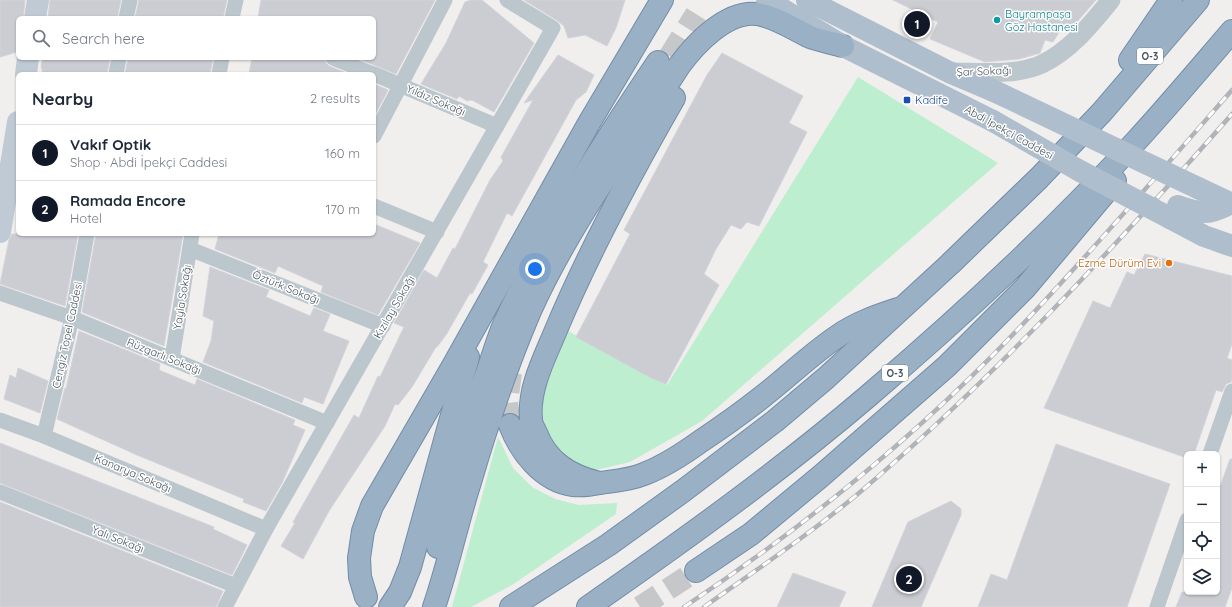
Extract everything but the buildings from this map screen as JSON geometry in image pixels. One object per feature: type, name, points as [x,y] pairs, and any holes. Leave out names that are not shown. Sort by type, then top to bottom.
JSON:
[{"type":"highway","points":[[1102,112],[1128,64],[1171,0]]},
{"type":"highway","name":"O-3","points":[[511,607],[608,545],[683,491],[775,421],[905,307],[1039,178],[1102,112],[1198,0]]},
{"type":"highway","points":[[366,597],[360,577],[359,558],[363,531],[372,506],[453,366],[502,275],[657,4]]},
{"type":"highway","points":[[434,607],[487,424],[500,385],[531,310],[557,259],[601,185],[692,48],[703,37],[728,21],[745,14],[757,14],[773,19],[810,36],[843,46]]},
{"type":"highway","points":[[599,483],[582,479],[564,469],[543,449],[531,421],[530,402],[539,371],[578,278],[639,159],[700,53],[711,38],[728,21]]},
{"type":"highway","name":"O-3","points":[[588,607],[646,567],[793,457],[871,394],[940,333],[1030,250],[1089,190],[1170,103],[1232,31]]},
{"type":"highway","points":[[426,607],[449,493],[474,409],[505,323],[548,237],[580,182],[658,62]]},
{"type":"highway","points":[[696,571],[751,534],[821,476],[948,366],[1025,288],[1094,208],[1147,141],[1170,103]]},
{"type":"highway","points":[[390,607],[400,592],[410,567],[465,363],[502,275]]},
{"type":"highway","points":[[510,425],[516,440],[533,463],[547,474],[571,485],[583,486],[618,481],[643,475],[669,463],[762,397],[838,336],[866,320],[905,307]]},
{"type":"main road","points":[[35,16],[38,0]]},
{"type":"main road","name":"Abdi İpekçi Caddesi","points":[[767,0],[843,46],[993,122],[1080,171],[1131,196],[1174,212],[1204,236],[1232,246]]},
{"type":"main road","points":[[807,0],[949,72],[994,91],[1232,203]]},
{"type":"main road","points":[[26,72],[28,60]]},
{"type":"main road","points":[[0,232],[16,134]]},
{"type":"main road","points":[[1174,212],[1212,212],[1232,203]]},
{"type":"street","points":[[126,16],[130,0]]},
{"type":"street","points":[[232,16],[236,0]]},
{"type":"street","points":[[376,132],[445,0]]},
{"type":"street","name":"Kızılay Sokağı","points":[[225,607],[266,529],[553,28],[507,0]]},
{"type":"street","name":"Şar Sokağı","points":[[949,72],[997,72],[1041,65],[1061,53],[1083,34],[1111,0]]},
{"type":"street","points":[[116,72],[119,60]]},
{"type":"street","points":[[219,72],[222,60]]},
{"type":"street","name":"Yıldız Sokağı","points":[[338,60],[369,72]]},
{"type":"street","name":"Yıldız Sokağı","points":[[376,75],[497,126]]},
{"type":"street","points":[[376,207],[437,232]]},
{"type":"street","name":"Cengiz Topel Caddesi","points":[[44,436],[72,318],[87,236]]},
{"type":"street","name":"Yayla Sokağı","points":[[172,359],[192,236]]},
{"type":"street","name":"Öztürk Sokağı","points":[[190,249],[383,326]]},
{"type":"street","name":"Rüzgarlı Sokağı","points":[[0,293],[72,318],[327,422]]},
{"type":"street","points":[[1211,451],[1232,391]]},
{"type":"street","name":"Kanarya Sokağı","points":[[0,420],[44,436],[266,529]]},
{"type":"street","name":"Yalı Sokağı","points":[[0,492],[236,586]]},
{"type":"street","points":[[1157,607],[1186,523]]},
{"type":"green space","points":[[858,77],[998,163],[702,421],[630,462],[596,470],[584,469],[561,459],[539,420],[539,402],[568,331],[667,385]]},
{"type":"green space","points":[[498,437],[513,468],[532,487],[555,499],[579,505],[617,503],[616,514],[512,585],[471,607],[452,607]]},
{"type":"tunnel","points":[[652,84],[696,14]]},
{"type":"tunnel","points":[[510,425],[507,403],[511,373]]},
{"type":"tunnel","points":[[640,607],[696,571]]},
{"type":"railway","points":[[684,607],[774,544],[818,510],[861,476],[944,403],[983,365],[1049,296],[1128,209],[1232,90]]},
{"type":"railway","points":[[704,607],[783,552],[859,493],[958,404],[1098,262],[1232,114]]},
{"type":"place","name":"Bayrampaşa Göz Hastanesi","points":[[997,20]]},
{"type":"place","name":"Vakıf Optik","points":[[917,24]]},
{"type":"place","name":"Kadife","points":[[907,100]]},
{"type":"place","name":"Ezme Dürüm Evi","points":[[1169,263]]},
{"type":"place","name":"Ramada Encore","points":[[909,579]]}]
